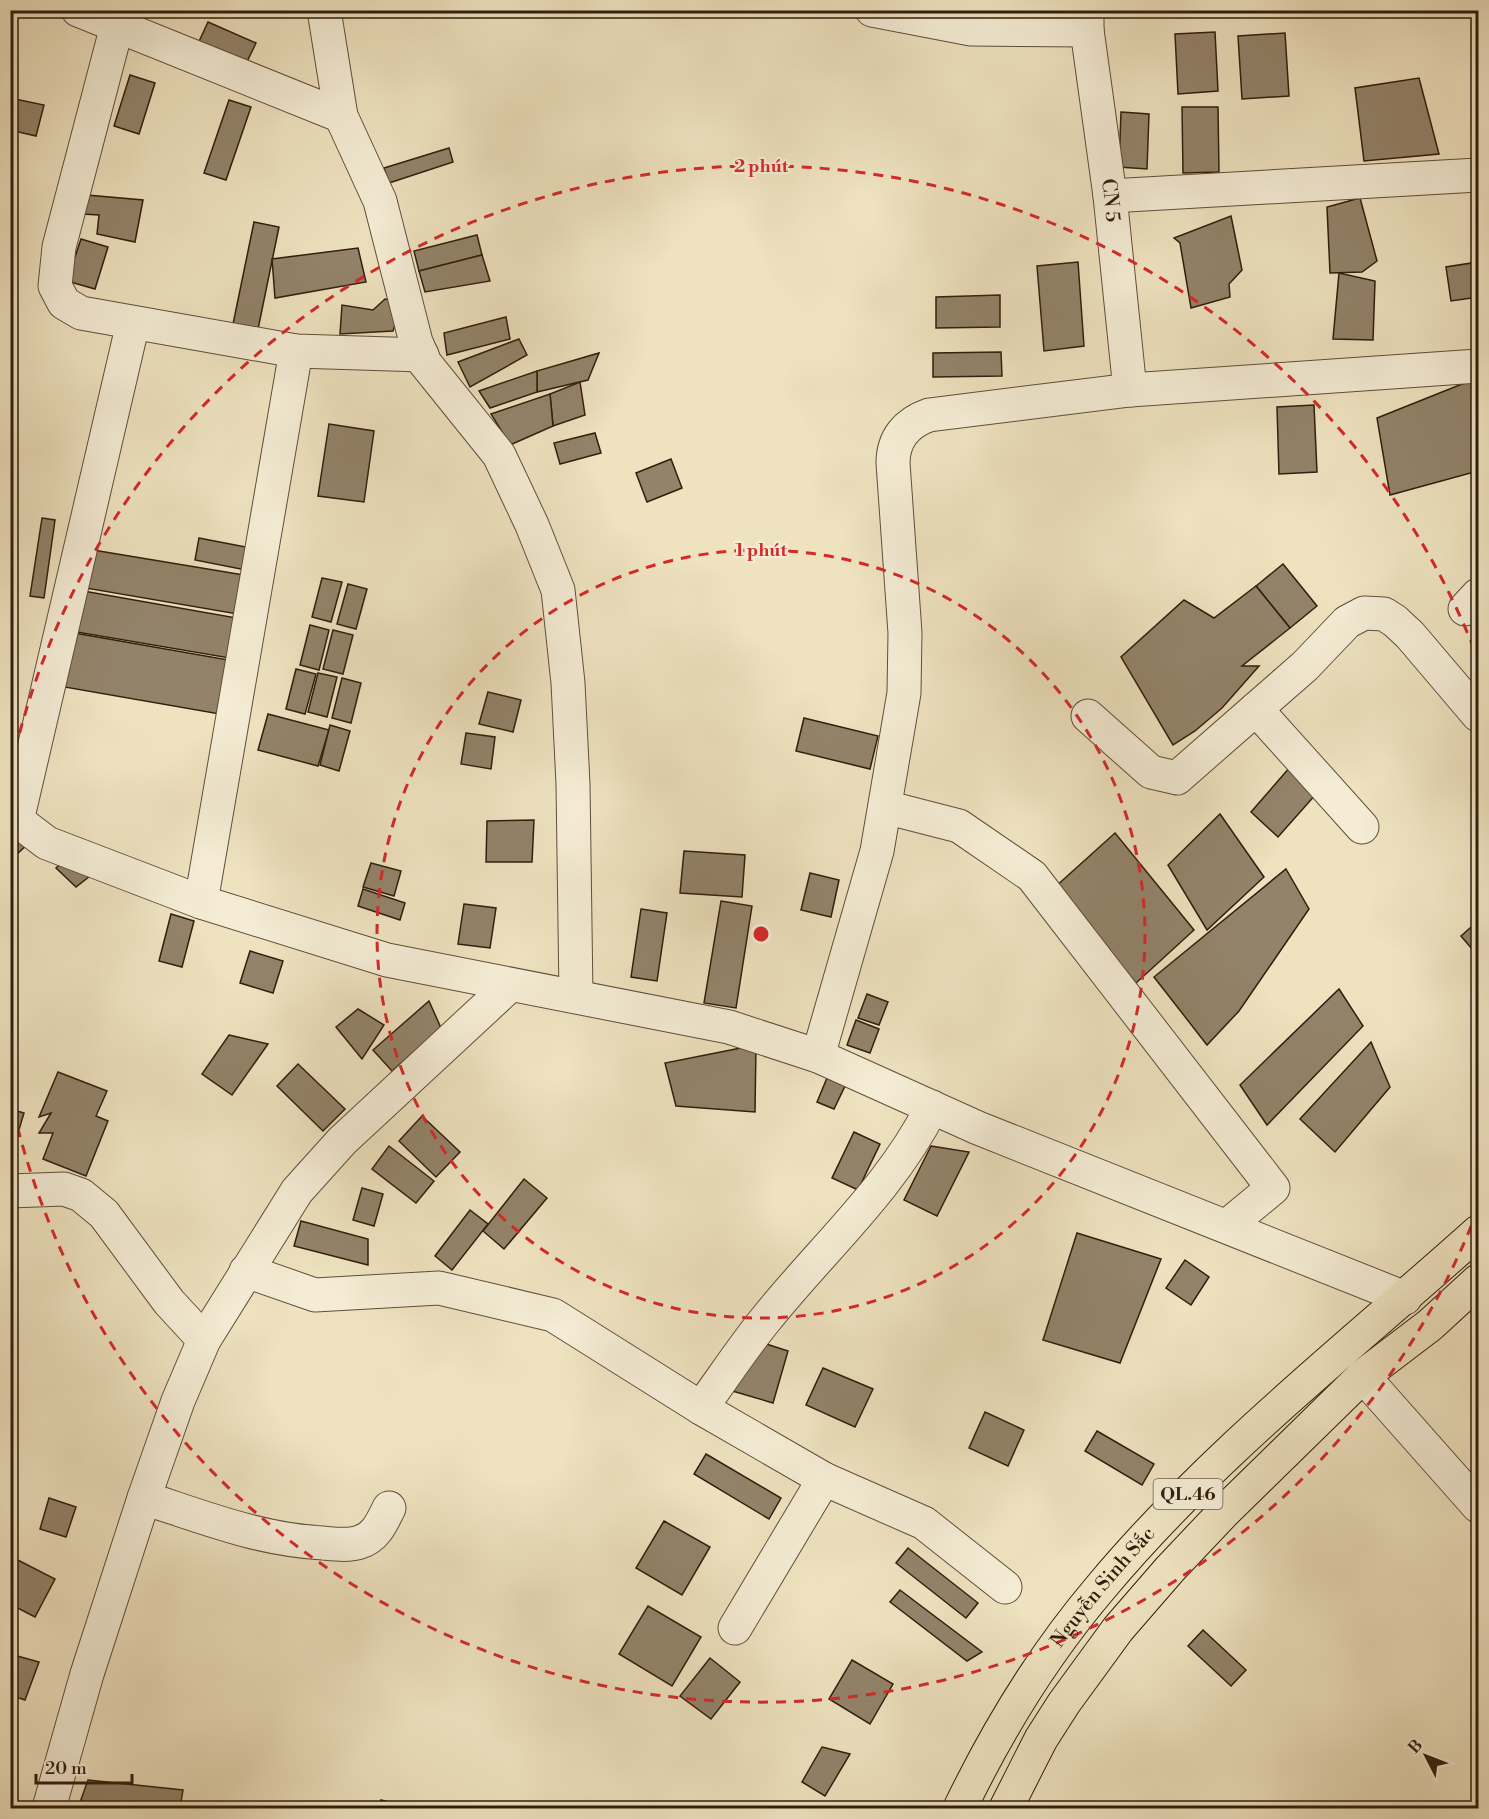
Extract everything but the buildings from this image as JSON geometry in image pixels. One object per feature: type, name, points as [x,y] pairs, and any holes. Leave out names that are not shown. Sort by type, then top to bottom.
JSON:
[{"type":"highway","name":"Nguyễn Sinh Sắc","points":[[960,1809],[984,1759],[1023,1692],[1100,1588],[1160,1521],[1263,1421],[1479,1232]]},
{"type":"highway","name":"Nguyễn Sinh Sắc","points":[[1006,1809],[1041,1739],[1118,1629],[1224,1512],[1364,1376],[1430,1325],[1479,1281]]},
{"type":"street","points":[[78,10],[341,116]]},
{"type":"street","points":[[324,10],[341,116],[380,201],[422,355],[448,395],[499,455],[532,525],[558,590],[568,683],[573,773],[576,996]]},
{"type":"street","points":[[872,10],[971,29],[1087,20]]},
{"type":"street","name":"CN 5","points":[[1087,20],[1110,196],[1130,390]]},
{"type":"street","points":[[117,26],[59,247],[56,286],[64,303],[81,313],[296,351],[422,355]]},
{"type":"street","points":[[1110,196],[1479,175]]},
{"type":"street","points":[[133,323],[14,818],[47,843],[201,902],[387,960],[509,986],[576,996],[729,1027],[818,1056],[932,1107],[1405,1298]]},
{"type":"street","points":[[201,902],[296,351]]},
{"type":"street","points":[[818,1056],[877,851],[904,693],[905,633],[893,451],[897,441],[914,420],[929,415],[1130,390],[1479,366]]},
{"type":"street","points":[[1088,716],[1151,772],[1177,778],[1305,666],[1347,622],[1356,616],[1377,613],[1395,621],[1410,635],[1479,715]]},
{"type":"street","points":[[1256,709],[1362,827]]},
{"type":"street","points":[[885,807],[959,826],[1032,876],[1273,1188],[1227,1226]]},
{"type":"street","points":[[49,1809],[87,1674],[144,1498],[178,1401],[204,1340],[297,1191],[335,1149],[509,986]]},
{"type":"street","points":[[701,1408],[766,1318],[861,1214],[922,1127],[932,1107]]},
{"type":"street","points":[[10,1191],[64,1189],[81,1195],[104,1214],[169,1302],[204,1340]]},
{"type":"street","points":[[246,1270],[315,1295],[439,1288],[553,1315],[701,1408],[824,1479],[924,1523],[1005,1587]]},
{"type":"street","points":[[1364,1376],[1479,1506]]},
{"type":"street","points":[[735,1628],[824,1479]]},
{"type":"street","points":[[144,1498],[255,1534],[290,1542],[333,1544],[360,1542],[376,1532],[389,1508]]}]
